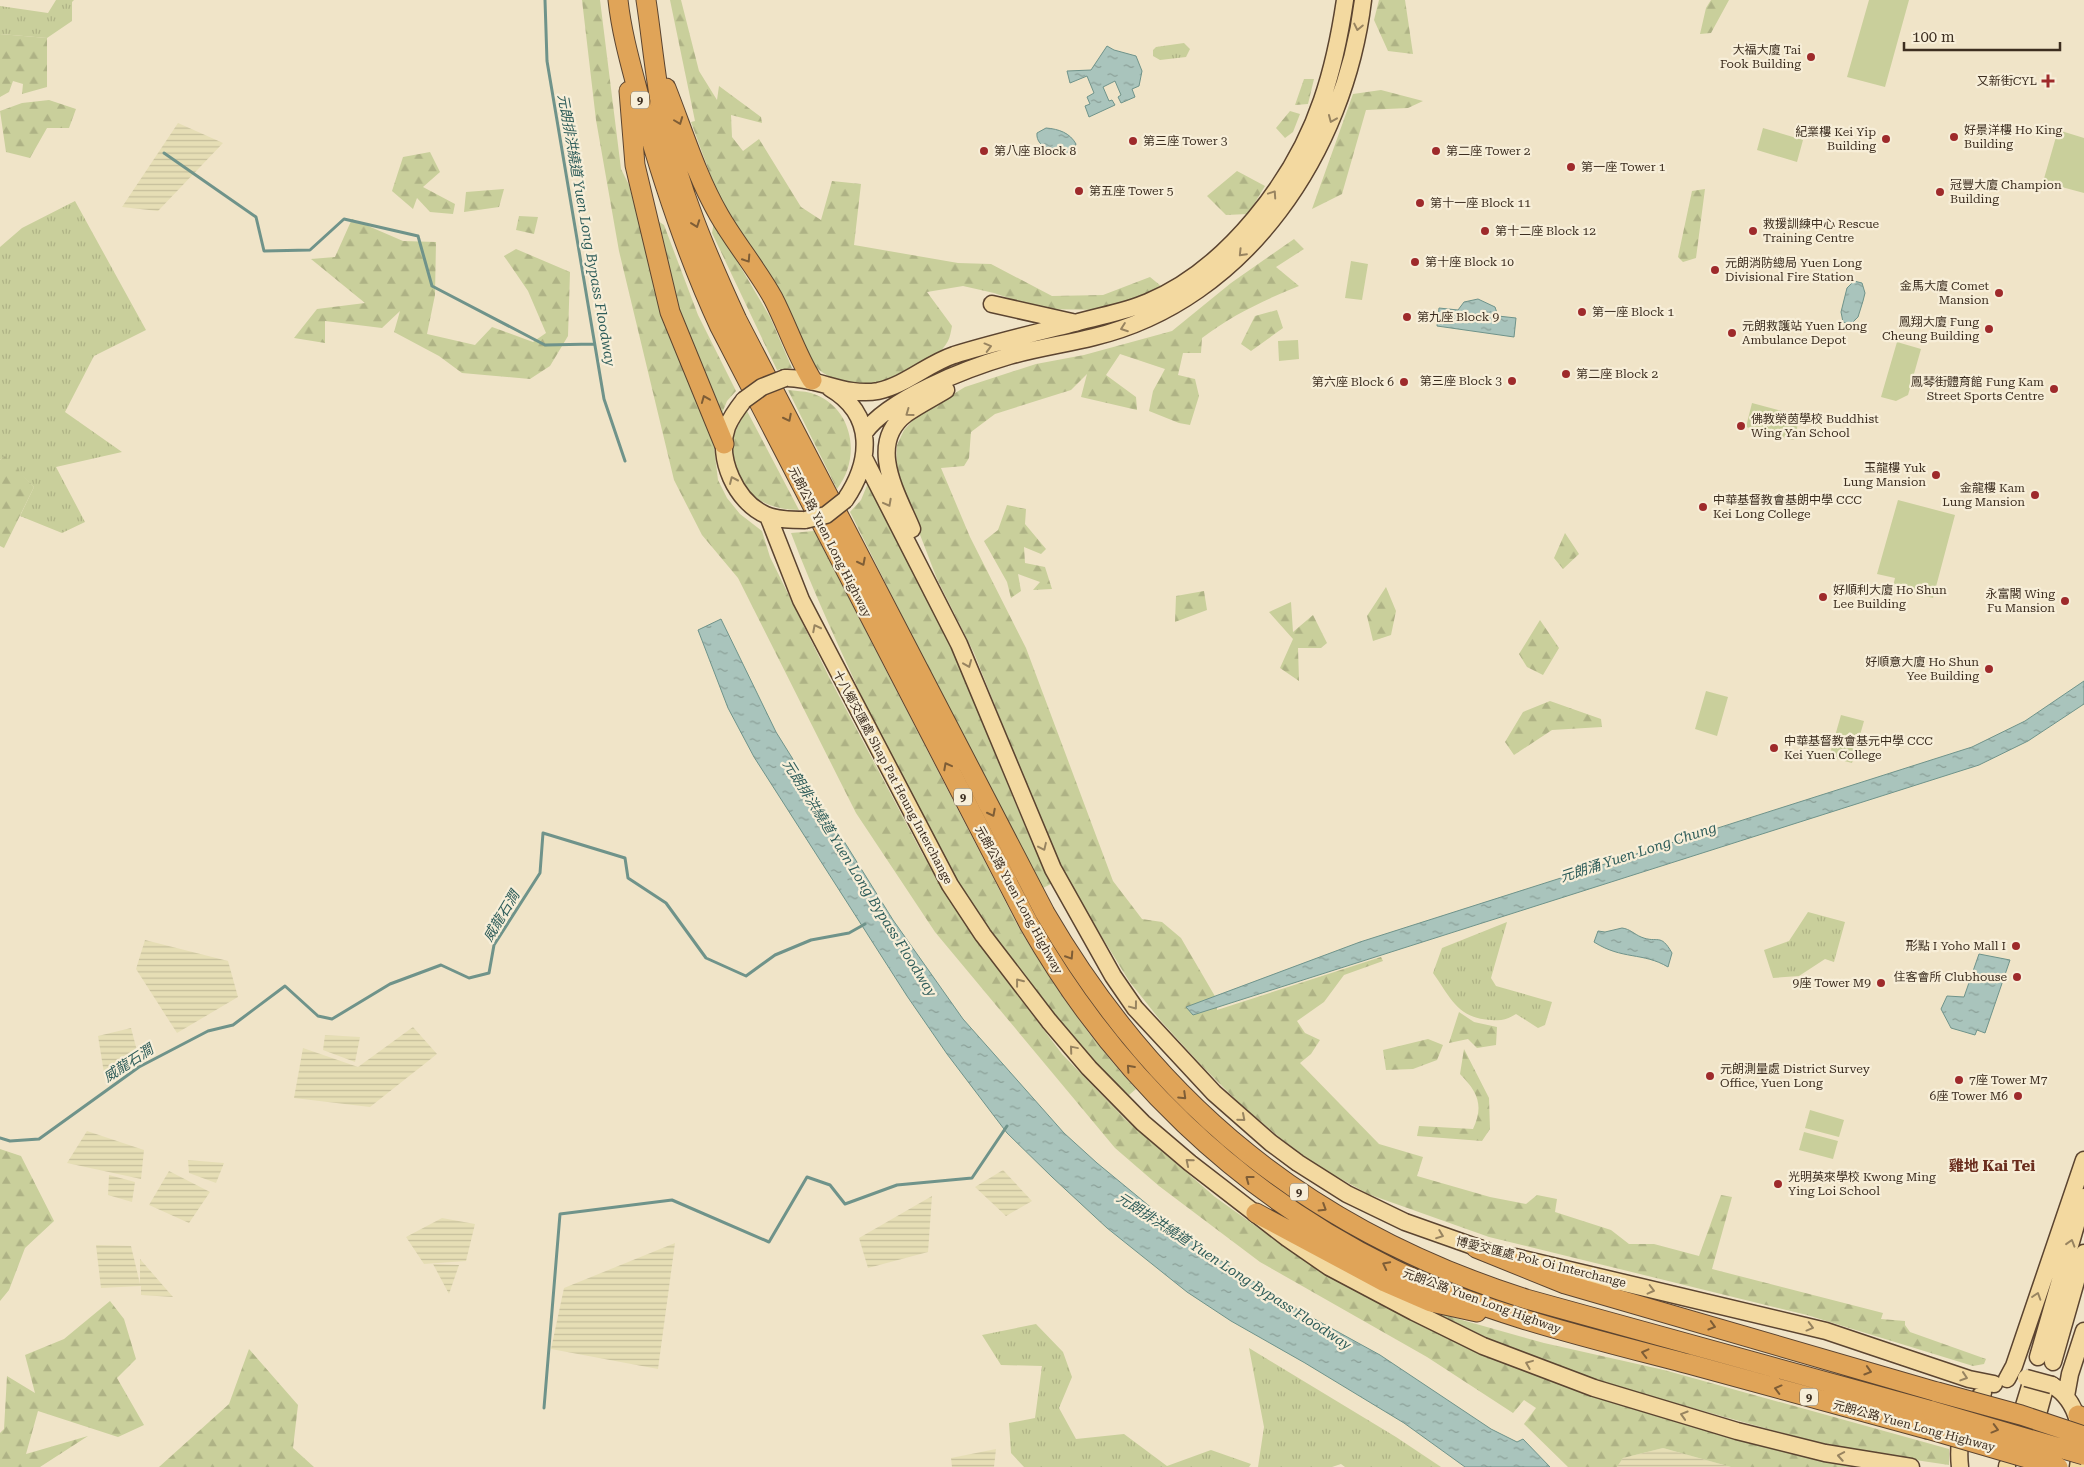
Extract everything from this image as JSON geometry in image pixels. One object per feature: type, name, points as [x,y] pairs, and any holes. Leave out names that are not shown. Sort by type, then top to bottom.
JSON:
[{"type":"highway","name":"元朗公路 Yuen Long Highway","points":[[618,0],[624,40],[673,214],[700,284],[720,327],[1029,924],[1072,995],[1130,1068],[1163,1104],[1218,1156],[1280,1202],[1340,1240],[1395,1270],[1534,1323],[1929,1420],[2084,1455]]},
{"type":"highway","name":"元朗公路 Yuen Long Highway","points":[[646,0],[663,116],[680,178],[709,256],[749,343],[1045,913],[1078,968],[1118,1023],[1176,1089],[1231,1141],[1291,1187],[1377,1239],[1438,1267],[1526,1299],[1929,1420],[2058,1467]]},
{"type":"highway","points":[[624,40],[635,166],[654,249],[670,312],[724,444]]},
{"type":"highway","points":[[655,59],[705,187],[725,226],[770,293],[784,318],[800,360],[817,382]]},
{"type":"highway","points":[[1256,1213],[1334,1257],[1426,1300],[1534,1323]]},
{"type":"highway","points":[[1476,1248],[1565,1284],[2021,1415],[2084,1436]]},
{"type":"main road","points":[[864,433],[879,415],[897,404],[1004,353],[1075,322],[1147,302],[1161,296],[1196,274],[1230,244],[1253,221],[1288,170],[1322,102],[1332,69],[1345,0]]},
{"type":"main road","points":[[817,382],[846,400],[855,411],[864,433],[865,460],[856,484],[845,500],[826,515],[805,520],[768,516],[743,498],[734,483],[724,444],[731,417],[744,400],[762,387],[785,378],[817,382],[854,392],[878,391],[902,382],[954,356],[1004,353],[1095,337],[1134,324],[1169,308],[1211,282],[1240,255],[1288,201],[1322,142],[1348,73],[1363,0]]},
{"type":"main road","points":[[992,304],[1075,322]]},
{"type":"main road","points":[[959,644],[889,472],[886,457],[888,441],[892,429],[905,415],[1004,353]]},
{"type":"main road","points":[[865,460],[959,644]]},
{"type":"main road","name":"十八鄉交匯處 Shap Pat Heung Interchange","points":[[768,516],[801,600],[950,885],[983,935],[1049,1021],[1089,1068],[1143,1123],[1190,1163],[1256,1213]]},
{"type":"main road","name":"博愛交匯處 Pok Oi Interchange","points":[[959,644],[1050,861],[1113,976],[1135,1008],[1188,1066],[1214,1093],[1271,1143],[1347,1194],[1405,1222],[1476,1248],[1826,1331],[1969,1379],[2038,1385]]},
{"type":"main road","points":[[1960,1467],[1959,1446],[1963,1424],[1975,1401],[2000,1381],[2014,1366],[2084,1160]]},
{"type":"main road","points":[[2084,1198],[2046,1359],[2084,1253]]},
{"type":"main road","points":[[1256,1213],[1329,1266],[1380,1295],[1483,1346],[1537,1367],[1594,1388],[1780,1442],[1825,1453],[1911,1467]]},
{"type":"main road","points":[[2066,1396],[2070,1374],[2084,1330]]},
{"type":"main road","points":[[2031,1412],[2038,1385],[2066,1396],[2081,1417],[2083,1439],[2078,1467]]},
{"type":"shaded area","points":[[178,123],[223,143],[158,211],[122,207]]},
{"type":"shaded area","points":[[145,940],[228,961],[238,997],[177,1033],[136,969]]},
{"type":"shaded area","points":[[413,1027],[437,1054],[370,1107],[294,1098],[303,1048],[358,1067]]},
{"type":"shaded area","points":[[131,1028],[140,1062],[104,1073],[98,1036]]},
{"type":"shaded area","points":[[325,1035],[360,1037],[355,1062],[323,1050]]},
{"type":"shaded area","points":[[87,1131],[144,1150],[141,1179],[67,1163]]},
{"type":"shaded area","points":[[188,1160],[224,1163],[216,1183],[189,1173]]},
{"type":"shaded area","points":[[1003,1170],[1032,1201],[1006,1216],[975,1187]]},
{"type":"shaded area","points":[[169,1171],[210,1192],[189,1223],[149,1205]]},
{"type":"shaded area","points":[[109,1175],[135,1182],[132,1202],[108,1195]]},
{"type":"shaded area","points":[[932,1196],[928,1252],[868,1268],[859,1238]]},
{"type":"shaded area","points":[[442,1218],[475,1224],[466,1261],[424,1264],[406,1237]]},
{"type":"shaded area","points":[[675,1243],[658,1369],[551,1349],[564,1288]]},
{"type":"shaded area","points":[[96,1245],[131,1246],[140,1284],[140,1259],[173,1297],[141,1295],[141,1286],[101,1288]]},
{"type":"shaded area","points":[[433,1264],[459,1265],[449,1294]]},
{"type":"shaded area","points":[[1663,1448],[1731,1467],[1617,1467],[1623,1458]]},
{"type":"shaded area","points":[[996,1449],[994,1467],[952,1467],[951,1458]]},
{"type":"green space","points":[[56,0],[74,0],[72,2],[72,21],[47,38],[0,34],[0,6],[48,13]]},
{"type":"green space","points":[[582,0],[600,0],[621,169],[629,185],[663,313],[713,439],[718,480],[727,498],[740,514],[762,531],[770,557],[829,677],[923,855],[952,902],[1001,973],[1062,1054],[1126,1120],[1215,1197],[1282,1245],[1380,1304],[1487,1356],[1599,1398],[1805,1456],[1867,1467],[1731,1467],[1663,1448],[1623,1458],[1617,1467],[1568,1467],[1524,1424],[1536,1408],[1524,1400],[1513,1413],[1427,1357],[1260,1262],[1159,1186],[1115,1148],[935,932],[856,813],[738,578],[702,535],[674,480],[619,251],[596,120]]},
{"type":"green space","points":[[670,0],[681,0],[699,71],[717,100],[719,86],[761,117],[762,123],[731,115],[732,137],[743,151],[759,139],[801,207],[821,220],[832,181],[861,184],[854,245],[958,263],[991,264],[1052,296],[1103,295],[1150,277],[1161,286],[1144,298],[1105,310],[1041,309],[994,293],[963,286],[927,292],[952,326],[948,341],[933,358],[899,378],[875,386],[858,387],[843,383],[827,375],[810,362],[714,185],[691,122],[695,121]]},
{"type":"green space","points":[[1379,0],[1405,0],[1413,54],[1388,51],[1374,20]]},
{"type":"green space","points":[[1711,0],[1729,0],[1711,33],[1700,34],[1706,8]]},
{"type":"green space","points":[[1869,0],[1909,0],[1885,87],[1847,77]]},
{"type":"green space","points":[[0,34],[47,38],[47,87],[22,94],[23,84],[13,81],[9,92],[0,97]]},
{"type":"green space","points":[[1184,43],[1190,49],[1186,57],[1160,60],[1153,56],[1153,50],[1156,47]]},
{"type":"green space","points":[[1304,79],[1314,79],[1308,104],[1295,105]]},
{"type":"green space","points":[[1381,90],[1423,101],[1408,108],[1366,110],[1342,194],[1312,209],[1353,94]]},
{"type":"green space","points":[[49,100],[76,109],[69,128],[47,128],[30,158],[6,152],[0,111],[22,103]]},
{"type":"green space","points":[[1290,111],[1300,114],[1293,132],[1285,138],[1276,128]]},
{"type":"green space","points":[[1763,128],[1803,140],[1797,162],[1757,150]]},
{"type":"green space","points":[[2058,130],[2084,138],[2084,193],[2043,182]]},
{"type":"green space","points":[[430,152],[440,172],[423,187],[455,204],[453,214],[430,212],[417,198],[413,209],[392,191],[403,157]]},
{"type":"green space","points":[[1237,171],[1265,186],[1248,214],[1226,215],[1207,196]]},
{"type":"green space","points":[[504,189],[499,207],[464,212],[466,192]]},
{"type":"green space","points":[[1705,189],[1696,258],[1683,262],[1678,257],[1692,191]]},
{"type":"green space","points":[[75,201],[146,330],[94,356],[65,412],[122,452],[56,467],[85,522],[62,533],[20,516],[34,487],[4,457],[0,460],[0,247],[22,228]]},
{"type":"green space","points":[[519,216],[538,217],[534,234],[516,230]]},
{"type":"green space","points":[[352,219],[403,241],[436,242],[435,295],[427,334],[475,345],[492,327],[533,342],[546,333],[528,291],[504,256],[516,249],[570,272],[568,336],[550,366],[530,379],[462,373],[439,356],[394,332],[400,311],[382,328],[325,321],[325,343],[294,338],[317,309],[365,303],[311,259],[335,257]]},
{"type":"green space","points":[[655,219],[664,225],[698,315],[736,391],[727,401],[721,416],[681,319]]},
{"type":"green space","points":[[714,222],[770,317],[792,368],[777,370],[712,233]]},
{"type":"green space","points":[[1294,239],[1304,249],[1276,267],[1299,286],[1249,309],[1213,330],[1202,338],[1201,353],[1183,353],[1178,375],[1195,379],[1199,396],[1190,425],[1179,423],[1149,411],[1153,391],[1165,369],[1120,354],[1106,375],[1136,397],[1137,410],[1081,397],[1087,374],[1071,390],[995,414],[971,432],[969,458],[964,466],[941,468],[970,537],[1026,648],[1113,881],[1142,919],[1162,922],[1181,938],[1216,998],[1217,1010],[1381,957],[1383,961],[1344,975],[1324,1002],[1297,1021],[1305,1033],[1320,1040],[1311,1054],[1300,1063],[1379,1144],[1423,1157],[1417,1176],[1490,1197],[1526,1204],[1537,1195],[1557,1199],[1555,1212],[1611,1230],[1629,1244],[1654,1244],[1699,1256],[1721,1195],[1732,1197],[1712,1269],[1883,1313],[1881,1319],[1905,1321],[1905,1325],[1910,1332],[1986,1359],[1984,1364],[1973,1366],[1807,1315],[1489,1237],[1368,1194],[1316,1165],[1279,1137],[1239,1103],[1201,1065],[1160,1020],[1129,981],[1073,890],[1046,834],[974,653],[937,579],[896,472],[897,445],[904,430],[917,416],[965,387],[1036,364],[1084,355],[1172,331],[1231,283]]},
{"type":"green space","points":[[1351,261],[1368,264],[1362,300],[1345,298]]},
{"type":"green space","points":[[1277,310],[1283,328],[1251,351],[1241,344],[1255,316]]},
{"type":"green space","points":[[1298,340],[1299,359],[1279,361],[1278,341]]},
{"type":"green space","points":[[1897,342],[1921,349],[1908,395],[1896,401],[1881,397]]},
{"type":"green space","points":[[788,390],[811,393],[825,400],[836,409],[844,421],[849,434],[851,448],[845,476],[837,489]]},
{"type":"green space","points":[[1752,403],[1800,416],[1794,440],[1746,427]]},
{"type":"green space","points":[[747,411],[799,510],[779,508],[762,501],[748,491],[738,478],[733,463],[732,447],[737,429]]},
{"type":"green space","points":[[5,456],[34,487],[4,548],[0,546],[0,460]]},
{"type":"green space","points":[[868,483],[916,574],[956,661],[1051,884],[1043,888],[975,762],[850,512],[861,500]]},
{"type":"green space","points":[[1898,500],[1955,515],[1933,598],[1893,587],[1895,578],[1877,574]]},
{"type":"green space","points":[[1007,505],[1026,509],[1025,524],[1046,549],[1041,554],[1024,547],[1025,563],[1045,567],[1052,589],[1033,590],[1040,582],[1018,574],[1021,591],[1011,598],[1007,582],[984,541],[998,530]]},
{"type":"green space","points":[[814,531],[1019,928],[1045,971],[1073,1011],[1103,1051],[1136,1089],[1129,1095],[1087,1055],[1048,1011],[1012,965],[948,866],[868,710],[818,600],[791,533]]},
{"type":"green space","points":[[1565,533],[1579,554],[1563,569],[1554,558]]},
{"type":"green space","points":[[1386,587],[1396,611],[1391,635],[1373,641],[1367,616]]},
{"type":"green space","points":[[1204,591],[1207,610],[1175,622],[1176,596]]},
{"type":"green space","points":[[1291,602],[1293,632],[1313,615],[1327,643],[1321,648],[1298,648],[1299,681],[1280,668],[1293,639],[1269,612]]},
{"type":"green space","points":[[1540,620],[1559,648],[1543,675],[1527,667],[1519,654]]},
{"type":"green space","points":[[1706,691],[1728,697],[1717,736],[1695,729]]},
{"type":"green space","points":[[1550,701],[1601,719],[1602,727],[1552,730],[1514,755],[1505,742],[1523,712]]},
{"type":"green space","points":[[1841,715],[1864,721],[1852,763],[1829,757]]},
{"type":"green space","points":[[1808,912],[1845,922],[1834,962],[1825,959],[1799,976],[1773,978],[1764,950],[1789,941]]},
{"type":"green space","points":[[1507,922],[1491,978],[1496,986],[1552,1002],[1545,1025],[1538,1028],[1516,1014],[1507,1019],[1491,1020],[1479,1018],[1462,1011],[1450,998],[1433,973],[1442,948]]},
{"type":"green space","points":[[1459,1012],[1474,1022],[1497,1027],[1496,1045],[1477,1048],[1468,1039],[1449,1043]]},
{"type":"green space","points":[[1428,1039],[1443,1045],[1437,1060],[1413,1069],[1386,1070],[1383,1050]]},
{"type":"green space","points":[[1464,1049],[1489,1098],[1490,1129],[1482,1141],[1417,1136],[1419,1126],[1473,1129],[1478,1106],[1475,1093],[1460,1074]]},
{"type":"green space","points":[[1810,1110],[1844,1120],[1839,1137],[1805,1128]]},
{"type":"green space","points":[[1804,1132],[1838,1141],[1833,1159],[1799,1150]]},
{"type":"green space","points":[[0,1149],[21,1156],[54,1221],[25,1248],[9,1290],[0,1301]]},
{"type":"green space","points":[[110,1301],[124,1319],[136,1359],[117,1378],[144,1425],[118,1437],[38,1411],[26,1454],[88,1436],[40,1467],[0,1467],[0,1433],[4,1429],[7,1376],[35,1393],[25,1355],[64,1339]]},
{"type":"green space","points":[[1430,1311],[1544,1343],[1664,1370],[1949,1449],[1949,1465],[1841,1449],[1591,1380],[1485,1338]]},
{"type":"green space","points":[[1036,1324],[1063,1352],[1072,1377],[1059,1408],[1076,1439],[1124,1434],[1167,1466],[1211,1450],[1251,1464],[1249,1467],[1024,1467],[1011,1453],[1009,1423],[1035,1418],[1042,1366],[1001,1365],[982,1335]]},
{"type":"green space","points":[[1249,1348],[1396,1437],[1441,1467],[1345,1467],[1341,1464],[1332,1467],[1258,1467],[1264,1427]]},
{"type":"green space","points":[[249,1349],[298,1405],[293,1448],[314,1467],[159,1467],[229,1404]]},
{"type":"water","points":[[1107,46],[1136,56],[1142,71],[1139,86],[1132,89],[1135,97],[1121,103],[1118,97],[1121,95],[1115,81],[1103,87],[1109,101],[1112,100],[1115,105],[1089,117],[1085,106],[1090,104],[1087,97],[1094,93],[1087,76],[1070,83],[1067,71],[1091,70]]},
{"type":"water","points":[[1046,128],[1055,129],[1071,137],[1076,144],[1073,152],[1056,152],[1044,147],[1037,139],[1037,133]]},
{"type":"water","points":[[1854,281],[1862,283],[1865,293],[1858,317],[1851,324],[1843,322],[1841,312],[1847,288]]},
{"type":"water","points":[[1478,299],[1495,307],[1498,316],[1516,318],[1514,337],[1437,326],[1439,308],[1458,310],[1464,302]]},
{"type":"water","name":"元朗排洪繞道 Yuen Long Bypass Floodway","points":[[721,619],[776,732],[893,920],[963,1019],[1064,1133],[1097,1163],[1199,1247],[1300,1311],[1380,1355],[1491,1429],[1517,1442],[1523,1439],[1550,1467],[1465,1467],[1404,1423],[1231,1321],[1187,1292],[1107,1228],[1007,1133],[947,1054],[907,996],[754,757],[728,708],[698,630]]},
{"type":"water","name":"元朗涌 Yuen Long Chung","points":[[2084,681],[2084,704],[2028,741],[1979,765],[1193,1015],[1186,1007],[1360,942],[1972,747],[2025,721]]},
{"type":"water","points":[[1622,928],[1630,930],[1641,937],[1664,943],[1672,953],[1668,967],[1650,959],[1604,948],[1594,942],[1598,931],[1605,932]]},
{"type":"water","points":[[1979,954],[2010,960],[1985,1033],[1977,1030],[1975,1035],[1951,1028],[1941,1009],[1947,996],[1964,997]]},
{"type":"waterway","name":"元朗排洪繞道 Yuen Long Bypass Floodway","points":[[545,0],[547,61],[604,399],[625,461]]},
{"type":"waterway","points":[[164,153],[256,217],[264,251],[310,250],[344,219],[418,236],[432,286],[545,345],[594,344]]},
{"type":"waterway","name":"威龍石澗","points":[[0,1138],[10,1141],[39,1139],[139,1067],[208,1031],[233,1025],[285,986],[318,1016],[332,1019],[390,984],[441,965],[469,978],[489,973],[494,945],[540,873],[543,833],[625,858],[628,878],[666,903],[706,958],[746,976],[775,955],[811,940],[849,933],[865,924]]},
{"type":"waterway","points":[[544,1408],[560,1214],[672,1200],[769,1242],[807,1177],[830,1185],[845,1204],[897,1185],[972,1178],[1007,1126]]},
{"type":"tunnel","points":[[2030,1386],[2038,1357]]},
{"type":"place","name":"大福大廈 Tai Fook Building","points":[[1811,57]]},
{"type":"place","name":"又新街CYL","points":[[2048,81]]},
{"type":"place","name":"好景洋樓 Ho King Building","points":[[1954,137]]},
{"type":"place","name":"紀業樓 Kei Yip Building","points":[[1886,139]]},
{"type":"place","name":"第三座 Tower 3","points":[[1133,141]]},
{"type":"place","name":"第八座 Block 8","points":[[984,151]]},
{"type":"place","name":"第二座 Tower 2","points":[[1436,151]]},
{"type":"place","name":"第一座 Tower 1","points":[[1571,167]]},
{"type":"place","name":"第五座 Tower 5","points":[[1079,191]]},
{"type":"place","name":"冠豐大廈 Champion Building","points":[[1940,192]]},
{"type":"place","name":"第十一座 Block 11","points":[[1420,203]]},
{"type":"place","name":"第十二座 Block 12","points":[[1485,231]]},
{"type":"place","name":"救援訓練中心 Rescue Training Centre","points":[[1753,231]]},
{"type":"place","name":"第十座 Block 10","points":[[1415,262]]},
{"type":"place","name":"元朗消防總局 Yuen Long Divisional Fire Station","points":[[1715,270]]},
{"type":"place","name":"金馬大廈 Comet Mansion","points":[[1999,293]]},
{"type":"place","name":"第一座 Block 1","points":[[1582,312]]},
{"type":"place","name":"第九座 Block 9","points":[[1407,317]]},
{"type":"place","name":"鳳翔大廈 Fung Cheung Building","points":[[1989,329]]},
{"type":"place","name":"元朗救護站 Yuen Long Ambulance Depot","points":[[1732,333]]},
{"type":"place","name":"第二座 Block 2","points":[[1566,374]]},
{"type":"place","name":"第三座 Block 3","points":[[1512,381]]},
{"type":"place","name":"第六座 Block 6","points":[[1404,382]]},
{"type":"place","name":"鳳琴街體育館 Fung Kam Street Sports Centre","points":[[2054,389]]},
{"type":"place","name":"佛教榮茵學校 Buddhist Wing Yan School","points":[[1741,426]]},
{"type":"place","name":"玉龍樓 Yuk Lung Mansion","points":[[1936,475]]},
{"type":"place","name":"金龍樓 Kam Lung Mansion","points":[[2035,495]]},
{"type":"place","name":"中華基督教會基朗中學 CCC Kei Long College","points":[[1703,507]]},
{"type":"place","name":"好順利大廈 Ho Shun Lee Building","points":[[1823,597]]},
{"type":"place","name":"永富閣 Wing Fu Mansion","points":[[2065,601]]},
{"type":"place","name":"好順意大廈 Ho Shun Yee Building","points":[[1989,669]]},
{"type":"place","name":"中華基督教會基元中學 CCC Kei Yuen College","points":[[1774,748]]},
{"type":"place","name":"形點 I Yoho Mall I","points":[[2016,946]]},
{"type":"place","name":"住客會所 Clubhouse","points":[[2017,977]]},
{"type":"place","name":"9座 Tower M9","points":[[1881,983]]},
{"type":"place","name":"元朗測量處 District Survey Office, Yuen Long","points":[[1710,1076]]},
{"type":"place","name":"7座 Tower M7","points":[[1959,1080]]},
{"type":"place","name":"6座 Tower M6","points":[[2018,1096]]},
{"type":"place","name":"光明英來學校 Kwong Ming Ying Loi School","points":[[1778,1184]]},
{"type":"district","name":"雞地 Kai Tei","points":[[1992,1166]]}]
